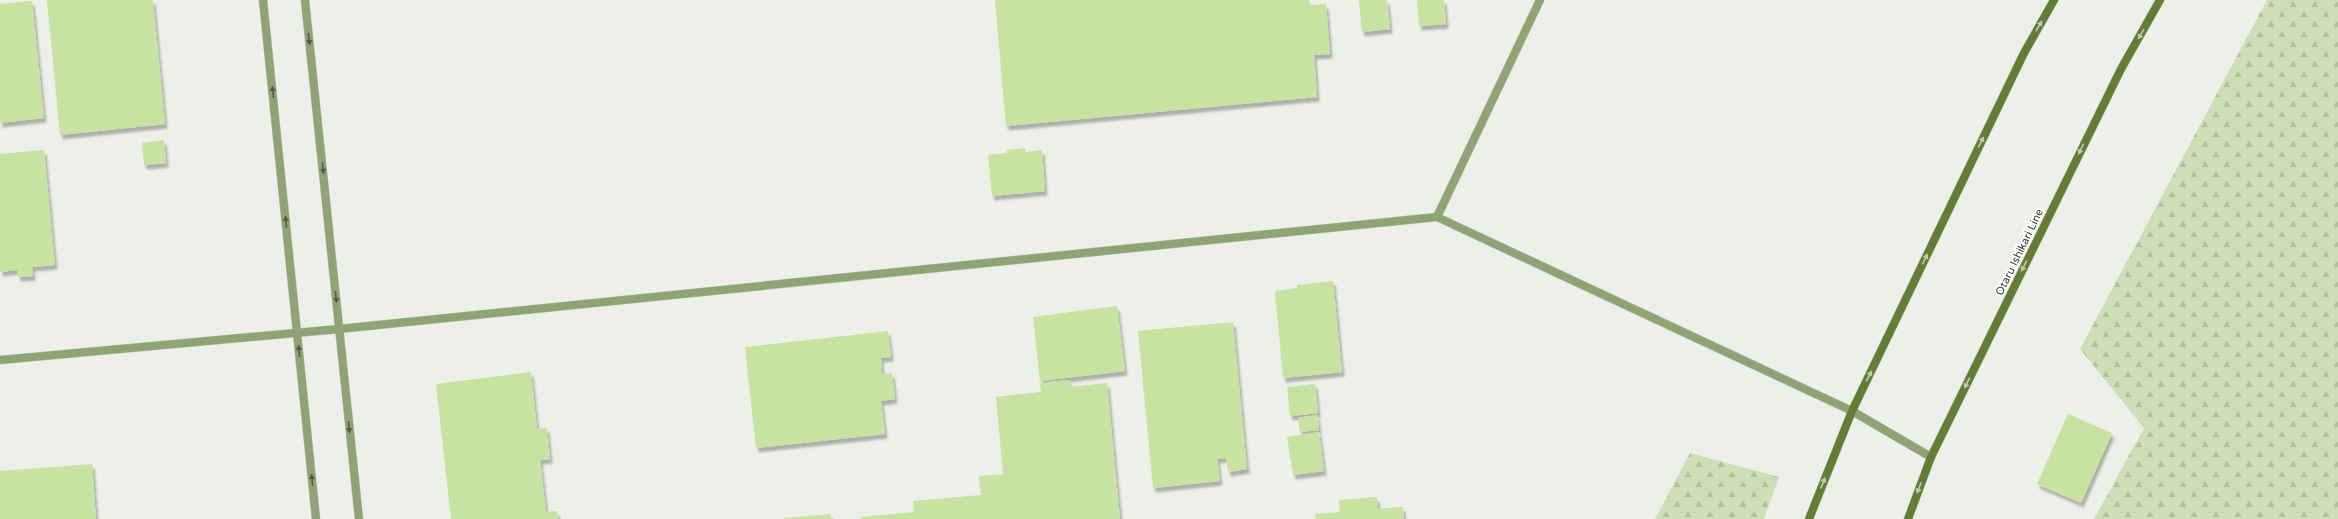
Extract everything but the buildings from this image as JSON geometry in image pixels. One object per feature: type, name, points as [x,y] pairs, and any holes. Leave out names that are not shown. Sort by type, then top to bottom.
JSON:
[{"type":"main road","points":[[1809,519],[1852,412],[2024,53],[2054,0]]},
{"type":"main road","name":"Otaru Ishikari Line","points":[[1908,519],[1931,457],[2121,69],[2160,0]]},
{"type":"street","points":[[263,0],[316,519]]},
{"type":"street","points":[[305,0],[359,519]]},
{"type":"street","points":[[1437,217],[1540,0]]},
{"type":"street","points":[[0,360],[339,329],[1437,217],[1852,412],[1931,457]]},
{"type":"green space","points":[[2267,0],[2338,0],[2338,519],[2094,519],[2144,428],[2080,349]]},
{"type":"green space","points":[[1690,453],[1779,477],[1764,519],[1655,519]]}]
